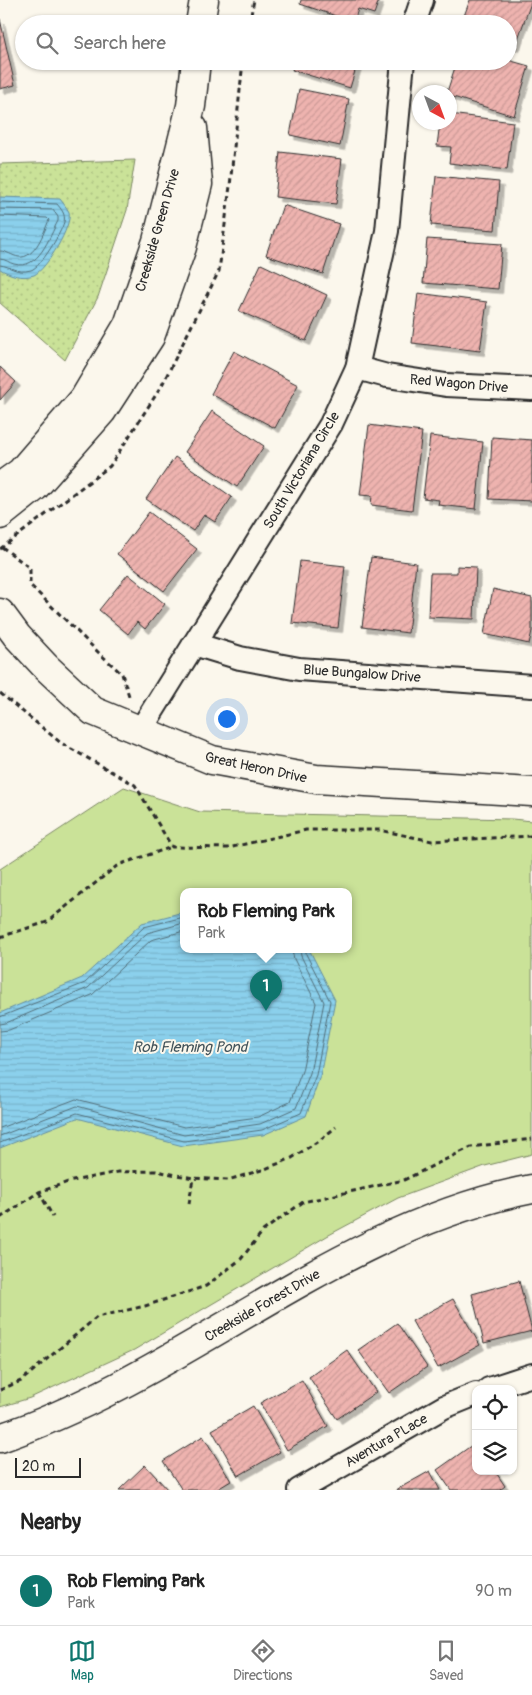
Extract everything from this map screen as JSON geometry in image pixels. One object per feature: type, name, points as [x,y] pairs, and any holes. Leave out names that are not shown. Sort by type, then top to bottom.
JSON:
[{"type":"main road","points":[[202,15],[204,0]]},
{"type":"main road","name":"Creekside Green Drive","points":[[0,487],[21,472],[84,399],[128,325],[157,241],[191,106],[195,70]]},
{"type":"main road","name":"Creekside Green Drive","points":[[0,515],[35,487],[102,411],[150,337],[182,247],[198,184],[191,106]]},
{"type":"main road","name":"Great Heron Drive","points":[[0,613],[46,668],[93,711],[212,760],[316,779],[532,792]]},
{"type":"main road","name":"Creekside Forest Drive","points":[[0,1438],[71,1410],[134,1379],[276,1296],[376,1242],[447,1212],[532,1189]]},
{"type":"street","points":[[417,15],[422,0]]},
{"type":"street","name":"South Victoriana Circle","points":[[140,731],[331,424],[357,368],[387,231],[402,70]]},
{"type":"street","name":"Red Wagon Drive","points":[[357,368],[387,376],[446,385],[532,389]]},
{"type":"street","name":"Blue Bungalow Drive","points":[[194,644],[240,658],[299,669],[532,686]]},
{"type":"street","points":[[501,1385],[532,1375]]},
{"type":"street","name":"Aventura PLace","points":[[299,1490],[444,1407],[472,1396]]},
{"type":"path","points":[[251,15],[254,0]]},
{"type":"path","points":[[2,547],[30,568],[30,585],[122,674],[140,731]]},
{"type":"path","points":[[0,693],[61,743],[135,785],[172,847]]},
{"type":"path","points":[[0,937],[46,922],[118,865],[172,847],[228,848],[306,830],[378,830],[432,840],[532,836]]},
{"type":"path","points":[[0,1218],[39,1192],[68,1182],[118,1172],[156,1171],[193,1178],[228,1180],[265,1169],[292,1158],[336,1127]]},
{"type":"path","points":[[0,1390],[21,1381],[97,1317],[144,1306],[206,1286],[241,1259],[263,1230],[303,1202],[404,1180],[470,1148],[532,1140]]},
{"type":"path","points":[[189,1204],[193,1178]]},
{"type":"path","points":[[39,1192],[53,1217]]},
{"type":"green space","points":[[135,160],[127,210],[98,297],[65,360],[0,303],[0,164]]},
{"type":"green space","points":[[124,787],[200,812],[532,821],[532,1154],[485,1166],[398,1198],[327,1236],[134,1350],[30,1398],[0,1407],[0,869]]},
{"type":"water","points":[[0,197],[60,199],[69,212],[67,227],[63,236],[45,265],[34,275],[16,276],[0,269]]},
{"type":"water","name":"Rob Fleming Pond","points":[[180,913],[180,953],[311,953],[335,1000],[320,1076],[306,1116],[263,1135],[183,1146],[77,1118],[0,1148],[0,1013],[82,978],[142,923]]},
{"type":"building","points":[[301,0],[379,0],[374,14],[358,9],[356,15],[333,15],[300,4]]},
{"type":"building","points":[[470,0],[532,0],[517,41],[517,15],[464,15]]},
{"type":"building","points":[[0,19],[15,85],[0,89]]},
{"type":"building","points":[[517,63],[529,66],[514,116],[457,98],[457,85],[449,85],[454,70],[517,70]]},
{"type":"building","points":[[292,70],[355,70],[350,88]]},
{"type":"building","points":[[299,89],[349,99],[340,146],[290,135]]},
{"type":"building","points":[[457,115],[513,122],[507,170],[449,163],[451,147],[437,146],[439,130],[457,130]]},
{"type":"building","points":[[280,152],[342,159],[336,204],[275,197]]},
{"type":"building","points":[[436,176],[499,182],[495,230],[431,225]]},
{"type":"building","points":[[283,205],[339,224],[323,274],[266,255]]},
{"type":"building","points":[[427,239],[502,244],[498,289],[423,283]]},
{"type":"building","points":[[261,264],[327,295],[306,341],[239,311]]},
{"type":"building","points":[[418,293],[487,302],[480,351],[412,343]]},
{"type":"building","points":[[234,351],[298,385],[275,428],[211,394]]},
{"type":"building","points":[[0,367],[16,382],[0,400]]},
{"type":"building","points":[[212,411],[264,446],[237,487],[185,452]]},
{"type":"building","points":[[369,425],[422,432],[412,510],[371,505],[372,496],[360,495]]},
{"type":"building","points":[[430,436],[483,442],[476,509],[438,505],[439,500],[423,498]]},
{"type":"building","points":[[492,437],[532,440],[532,501],[489,499]]},
{"type":"building","points":[[175,457],[232,497],[215,522],[204,515],[193,531],[146,499]]},
{"type":"building","points":[[149,512],[197,549],[164,591],[117,554]]},
{"type":"building","points":[[371,557],[416,563],[408,633],[362,627]]},
{"type":"building","points":[[300,561],[345,566],[338,628],[292,623]]},
{"type":"building","points":[[457,566],[476,567],[474,619],[428,617],[430,573],[457,573]]},
{"type":"building","points":[[128,574],[165,604],[145,629],[137,622],[128,634],[99,610]]},
{"type":"building","points":[[493,589],[532,598],[532,631],[529,644],[484,634]]},
{"type":"building","points":[[519,1281],[532,1331],[484,1343],[472,1294]]},
{"type":"building","points":[[453,1299],[480,1345],[438,1368],[412,1321]]},
{"type":"building","points":[[397,1323],[427,1367],[389,1393],[358,1350]]},
{"type":"building","points":[[347,1350],[376,1392],[337,1419],[309,1377]]},
{"type":"building","points":[[302,1380],[328,1426],[287,1450],[260,1403]]},
{"type":"building","points":[[253,1406],[280,1452],[238,1476],[212,1430]]},
{"type":"building","points":[[203,1436],[231,1481],[216,1490],[182,1490],[163,1461]]},
{"type":"building","points":[[472,1445],[472,1475],[498,1475],[505,1486],[500,1490],[451,1490],[437,1470]]},
{"type":"building","points":[[145,1465],[168,1490],[119,1490]]},
{"type":"building","points":[[430,1471],[440,1490],[396,1490]]},
{"type":"place","name":"Rob Fleming Park","points":[[266,1011]]}]
